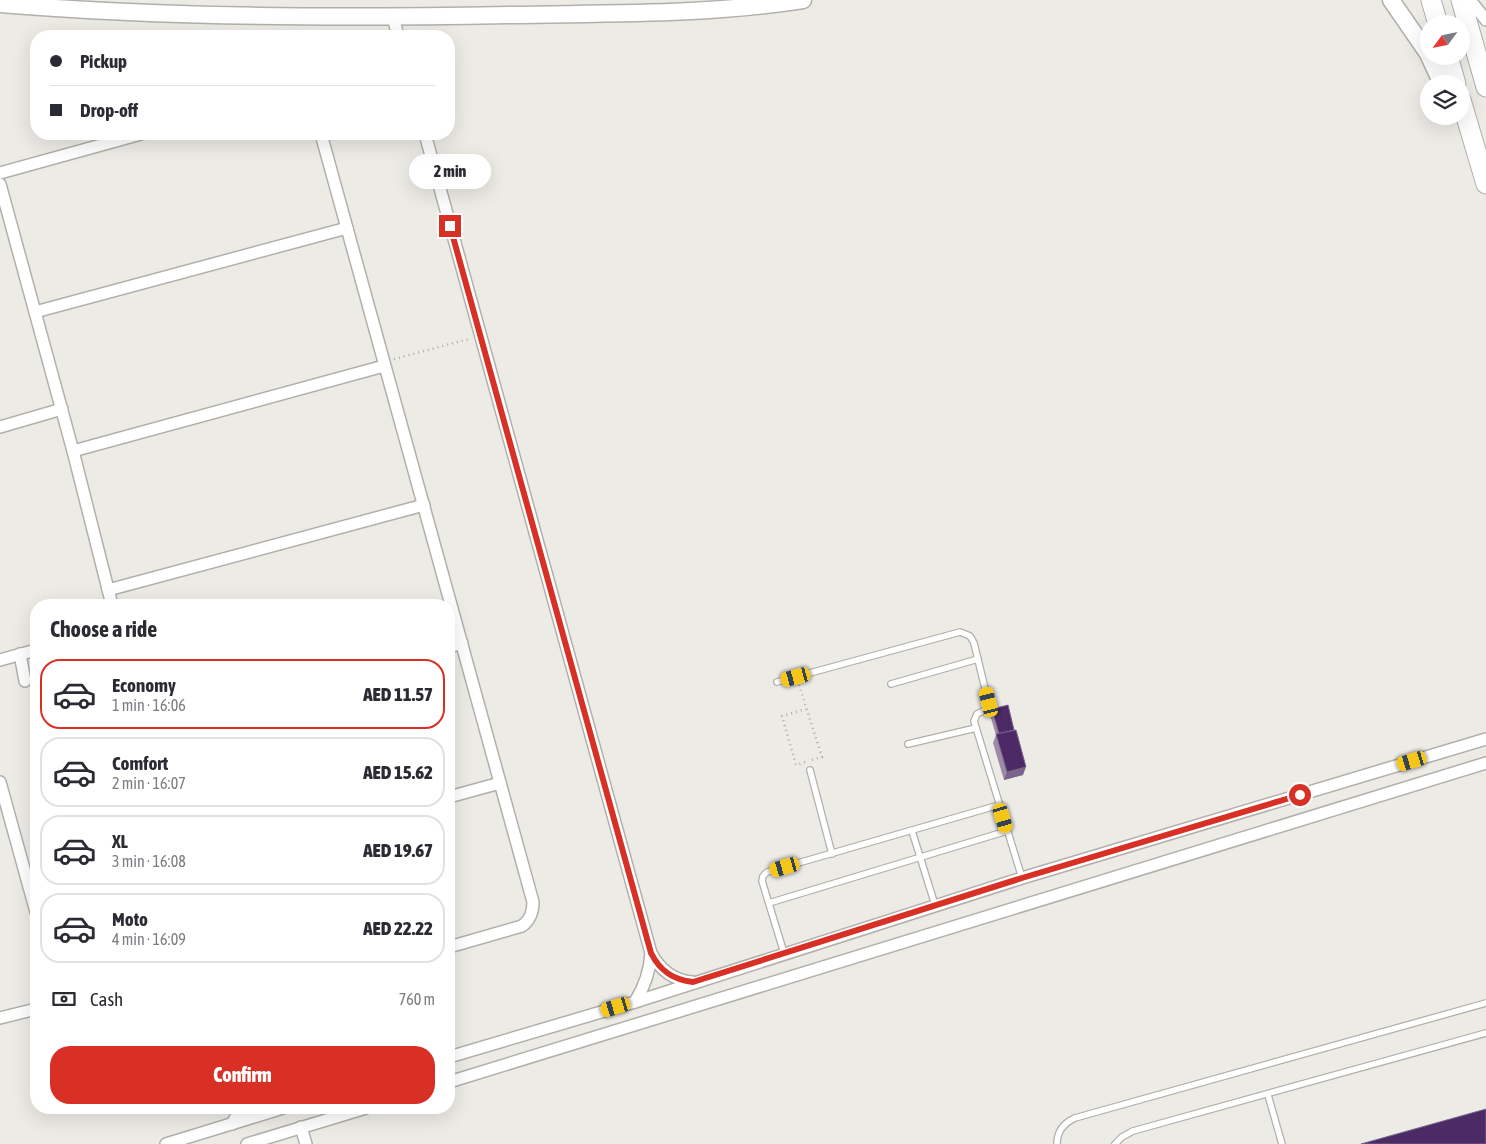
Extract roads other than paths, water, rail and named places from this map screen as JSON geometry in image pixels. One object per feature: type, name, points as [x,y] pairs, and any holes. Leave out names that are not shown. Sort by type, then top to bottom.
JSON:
[{"type":"main road","points":[[1431,0],[1435,15]]},
{"type":"main road","points":[[1461,0],[1486,87]]},
{"type":"main road","points":[[1468,125],[1486,184]]},
{"type":"street","points":[[0,4],[217,16],[393,17],[650,12],[735,8],[803,0]]},
{"type":"street","points":[[1391,0],[1420,43]]},
{"type":"street","points":[[1470,0],[1486,20]]},
{"type":"street","points":[[393,17],[396,30]]},
{"type":"street","points":[[1461,125],[1478,157]]},
{"type":"street","points":[[0,173],[119,140]]},
{"type":"street","points":[[323,140],[450,599]]},
{"type":"street","points":[[427,140],[651,953],[655,961],[668,974],[684,981],[693,982]]},
{"type":"street","points":[[0,184],[62,409],[110,599]]},
{"type":"street","points":[[35,312],[347,228]]},
{"type":"street","points":[[73,451],[384,364]]},
{"type":"street","points":[[0,427],[62,409]]},
{"type":"street","points":[[108,590],[424,505]]},
{"type":"street","points":[[455,618],[532,897],[532,913],[526,922],[517,928],[455,945]]},
{"type":"street","points":[[455,645],[462,643]]},
{"type":"street","points":[[0,660],[30,652]]},
{"type":"street","points":[[20,654],[26,681]]},
{"type":"street","points":[[455,1055],[635,1002],[1022,878],[1486,739]]},
{"type":"street","points":[[455,1080],[1486,763]]},
{"type":"street","points":[[0,782],[30,890]]},
{"type":"street","points":[[455,794],[500,783]]},
{"type":"street","points":[[635,1002],[647,978],[651,953]]},
{"type":"street","points":[[0,1018],[30,1010]]},
{"type":"street","points":[[232,1124],[238,1114]]},
{"type":"street","points":[[166,1144],[264,1114]]},
{"type":"street","points":[[247,1144],[345,1114]]},
{"type":"street","points":[[301,1127],[306,1144]]},
{"type":"lane","points":[[777,682],[960,632],[967,634],[973,639],[989,704],[986,710],[975,716],[974,721],[1022,878]]},
{"type":"lane","points":[[891,684],[978,659]]},
{"type":"lane","points":[[908,744],[976,728]]},
{"type":"lane","points":[[810,770],[832,854]]},
{"type":"lane","points":[[784,953],[762,881],[764,874],[999,805]]},
{"type":"lane","points":[[769,903],[1007,830]]},
{"type":"lane","points":[[912,831],[935,905]]},
{"type":"lane","points":[[1057,1144],[1063,1126],[1075,1118],[1486,1003]]},
{"type":"lane","points":[[1115,1144],[1122,1136],[1133,1131],[1486,1033]]},
{"type":"lane","points":[[1268,1094],[1282,1144]]}]
